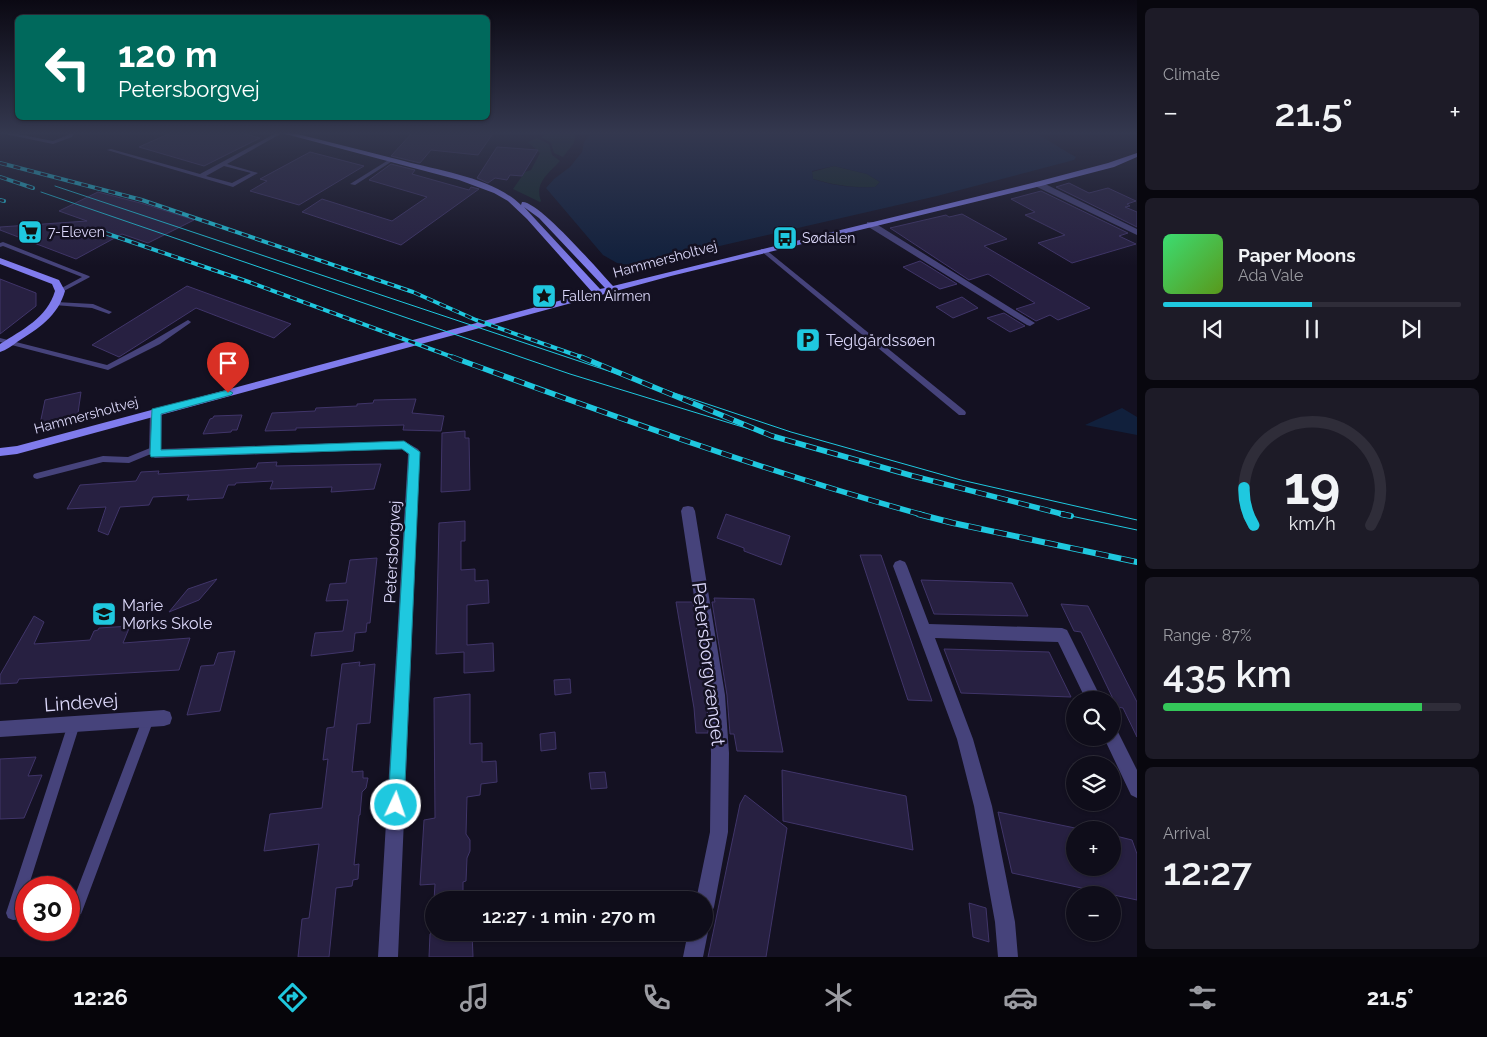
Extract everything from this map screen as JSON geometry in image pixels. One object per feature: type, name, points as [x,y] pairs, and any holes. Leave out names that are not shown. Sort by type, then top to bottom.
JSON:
[{"type":"street","points":[[457,177],[522,202],[542,216],[611,289]]},
{"type":"street","name":"Hammersholtvej","points":[[0,452],[17,450],[611,289],[1066,177]]},
{"type":"street","points":[[1038,184],[1137,232]]},
{"type":"street","points":[[511,199],[530,217],[598,293]]},
{"type":"street","points":[[870,224],[1030,322]]},
{"type":"street","points":[[0,261],[56,282],[60,291],[56,304],[40,321],[0,349]]},
{"type":"street","points":[[155,449],[156,412]]},
{"type":"street","name":"Petersborgvej","points":[[155,449],[155,454],[404,445],[414,452],[388,957]]},
{"type":"street","name":"Petersborgvænget","points":[[688,511],[717,695],[720,753],[719,832],[707,891]]},
{"type":"street","points":[[900,566],[964,739],[983,806],[1005,922],[1008,957]]},
{"type":"street","points":[[924,632],[1062,635],[1090,691]]},
{"type":"street","name":"Lindevej","points":[[0,728],[156,719]]},
{"type":"street","points":[[1116,746],[1137,789]]},
{"type":"street","points":[[693,957],[696,941]]},
{"type":"lane","points":[[203,177],[233,185],[248,177]]},
{"type":"lane","points":[[352,184],[364,177]]},
{"type":"lane","points":[[0,245],[51,262],[87,277],[60,291]]},
{"type":"lane","points":[[763,250],[962,413]]},
{"type":"lane","points":[[56,304],[93,306],[109,312]]},
{"type":"lane","points":[[0,340],[108,368],[157,342],[188,322]]},
{"type":"lane","points":[[37,476],[103,459],[128,460],[155,449]]},
{"type":"lane","points":[[80,900],[156,719]]},
{"type":"lane","points":[[25,876],[74,724]]},
{"type":"green space","points":[[522,177],[545,177],[539,189],[540,202],[513,189]]},
{"type":"green space","points":[[813,177],[871,177],[880,182],[875,187],[859,187],[813,179]]},
{"type":"water","points":[[557,177],[813,177],[813,179],[836,185],[875,187],[880,182],[871,177],[1011,177],[937,196],[633,266],[617,263],[603,255],[546,188]]},
{"type":"water","points":[[1122,408],[1137,417],[1137,435],[1085,425]]},
{"type":"building","points":[[264,177],[346,177],[299,205],[250,191],[267,181],[260,179]]},
{"type":"building","points":[[374,177],[421,177],[469,190],[471,187],[479,189],[401,245],[302,212],[322,199],[392,221],[427,197],[369,180]]},
{"type":"building","points":[[509,177],[507,180],[495,178],[488,183],[477,178]]},
{"type":"building","points":[[1069,183],[1089,193],[1108,188],[1136,201],[1127,204],[1130,206],[1125,207],[1137,212],[1137,227],[1056,187]]},
{"type":"building","points":[[1041,191],[1128,233],[1119,236],[1136,244],[1072,263],[1038,243],[1065,235],[1025,215],[1035,212],[1011,199]]},
{"type":"building","points":[[98,192],[194,220],[148,243],[122,234],[76,259],[0,230],[0,227],[87,221],[59,211]]},
{"type":"building","points":[[962,214],[1007,239],[984,246],[1090,308],[1058,320],[1050,315],[1036,321],[1016,309],[1035,303],[988,274],[969,280],[890,228],[946,215],[949,217]]},
{"type":"building","points":[[920,261],[957,284],[940,289],[903,267]]},
{"type":"building","points":[[0,279],[36,293],[36,306],[0,334]]},
{"type":"building","points":[[187,286],[291,324],[274,338],[196,308],[119,357],[92,345]]},
{"type":"building","points":[[962,297],[978,308],[953,318],[936,307]]},
{"type":"building","points":[[1004,313],[1025,326],[1010,332],[987,318]]},
{"type":"building","points":[[81,392],[77,420],[39,429],[45,400]]},
{"type":"building","points":[[416,399],[412,413],[444,416],[441,431],[403,430],[404,425],[296,428],[296,430],[265,431],[272,413],[315,411],[316,408],[357,406],[357,404],[373,403],[374,400]]},
{"type":"building","points":[[242,415],[237,430],[203,434],[210,419],[214,416]]},
{"type":"building","points":[[465,431],[465,438],[469,438],[470,490],[441,492],[442,433]]},
{"type":"building","points":[[277,462],[276,466],[381,464],[374,489],[331,492],[332,487],[270,489],[273,481],[228,485],[223,498],[187,500],[189,495],[153,497],[149,505],[120,507],[108,535],[98,531],[106,507],[67,509],[80,485],[136,481],[141,472],[159,471],[158,474],[256,468],[258,463]]},
{"type":"building","points":[[726,514],[790,536],[781,565],[717,538]]},
{"type":"building","points":[[465,521],[465,541],[461,541],[461,570],[475,569],[475,581],[488,580],[489,603],[467,605],[467,645],[493,643],[494,671],[464,673],[464,652],[436,654],[439,523]]},
{"type":"building","points":[[860,555],[881,555],[932,701],[908,700]]},
{"type":"building","points":[[377,558],[370,623],[367,623],[366,632],[355,633],[353,651],[311,656],[315,633],[343,631],[348,600],[326,601],[330,584],[346,583],[350,560]]},
{"type":"building","points":[[217,579],[199,600],[169,612],[188,589]]},
{"type":"building","points":[[921,580],[1012,583],[1028,616],[934,614]]},
{"type":"building","points":[[714,598],[754,599],[783,752],[737,751],[734,734],[730,734],[727,695],[712,602],[715,602]]},
{"type":"building","points":[[676,602],[693,602],[707,695],[708,733],[696,733],[694,708]]},
{"type":"building","points":[[1061,604],[1088,606],[1137,702],[1137,737],[1123,708],[1121,708],[1121,691],[1109,691],[1081,632],[1074,631]]},
{"type":"building","points":[[34,616],[44,622],[34,644],[90,640],[94,631],[99,628],[130,626],[123,643],[190,638],[179,670],[19,679],[17,683],[0,684],[0,675]]},
{"type":"building","points":[[944,649],[1049,652],[1068,691],[1066,691],[1066,697],[961,693]]},
{"type":"building","points":[[235,651],[220,711],[187,715],[201,666],[214,665],[218,653]]},
{"type":"building","points":[[360,662],[359,666],[375,664],[370,723],[357,724],[352,772],[363,771],[363,778],[368,778],[366,788],[362,792],[354,865],[359,864],[358,879],[353,880],[352,886],[336,888],[329,957],[298,957],[302,919],[309,918],[319,844],[264,851],[270,814],[322,808],[328,759],[323,760],[327,728],[334,727],[342,664]]},
{"type":"building","points":[[570,679],[571,693],[555,695],[554,680]]},
{"type":"building","points":[[470,694],[470,744],[482,743],[482,762],[496,761],[497,782],[481,784],[480,795],[467,797],[466,834],[470,840],[470,851],[467,858],[466,881],[463,882],[463,891],[435,891],[435,884],[420,885],[424,820],[435,818],[434,698]]},
{"type":"building","points":[[555,732],[556,749],[541,751],[540,734]]},
{"type":"building","points":[[36,757],[28,776],[42,775],[24,818],[0,819],[0,759]]},
{"type":"building","points":[[782,770],[906,796],[913,850],[783,821]]},
{"type":"building","points":[[605,772],[607,788],[591,789],[589,773]]},
{"type":"building","points":[[745,795],[787,828],[766,957],[708,957],[711,941],[713,941],[713,933],[740,804]]},
{"type":"building","points":[[998,812],[1066,826],[1066,876],[1121,876],[1121,837],[1132,840],[1137,854],[1137,900],[1121,897],[1121,886],[1072,886],[1012,873]]},
{"type":"building","points":[[969,903],[986,908],[989,942],[973,937]]},
{"type":"building","points":[[430,941],[472,941],[473,957],[429,957]]},
{"type":"tram line","points":[[55,186],[791,432],[961,480],[1137,520]]},
{"type":"tram line","points":[[41,192],[570,374],[772,436]]},
{"type":"tram line","points":[[1071,516],[1137,530]]},
{"type":"railway","points":[[0,177],[33,188]]},
{"type":"railway","points":[[52,177],[142,200],[413,292],[476,320],[584,358]]},
{"type":"railway","points":[[0,200],[4,201]]},
{"type":"railway","points":[[105,233],[249,282],[455,358]]},
{"type":"railway","points":[[452,357],[745,461],[923,515]]},
{"type":"railway","points":[[581,357],[772,436],[913,476],[1066,515]]},
{"type":"railway","points":[[918,514],[1137,562]]},
{"type":"railway","points":[[1061,514],[1066,515]]},
{"type":"railway","points":[[1066,515],[1071,516]]},
{"type":"place","name":"7-Eleven","points":[[30,232]]},
{"type":"place","name":"Sødalen","points":[[785,238]]},
{"type":"place","name":"Fallen Airmen","points":[[544,296]]},
{"type":"place","name":"Teglgårdssøen","points":[[808,340]]},
{"type":"place","name":"Marie Mørks Skole","points":[[104,614]]},
{"type":"route","points":[[228,393],[156,412],[155,454],[404,445],[414,452],[396,805]]}]
